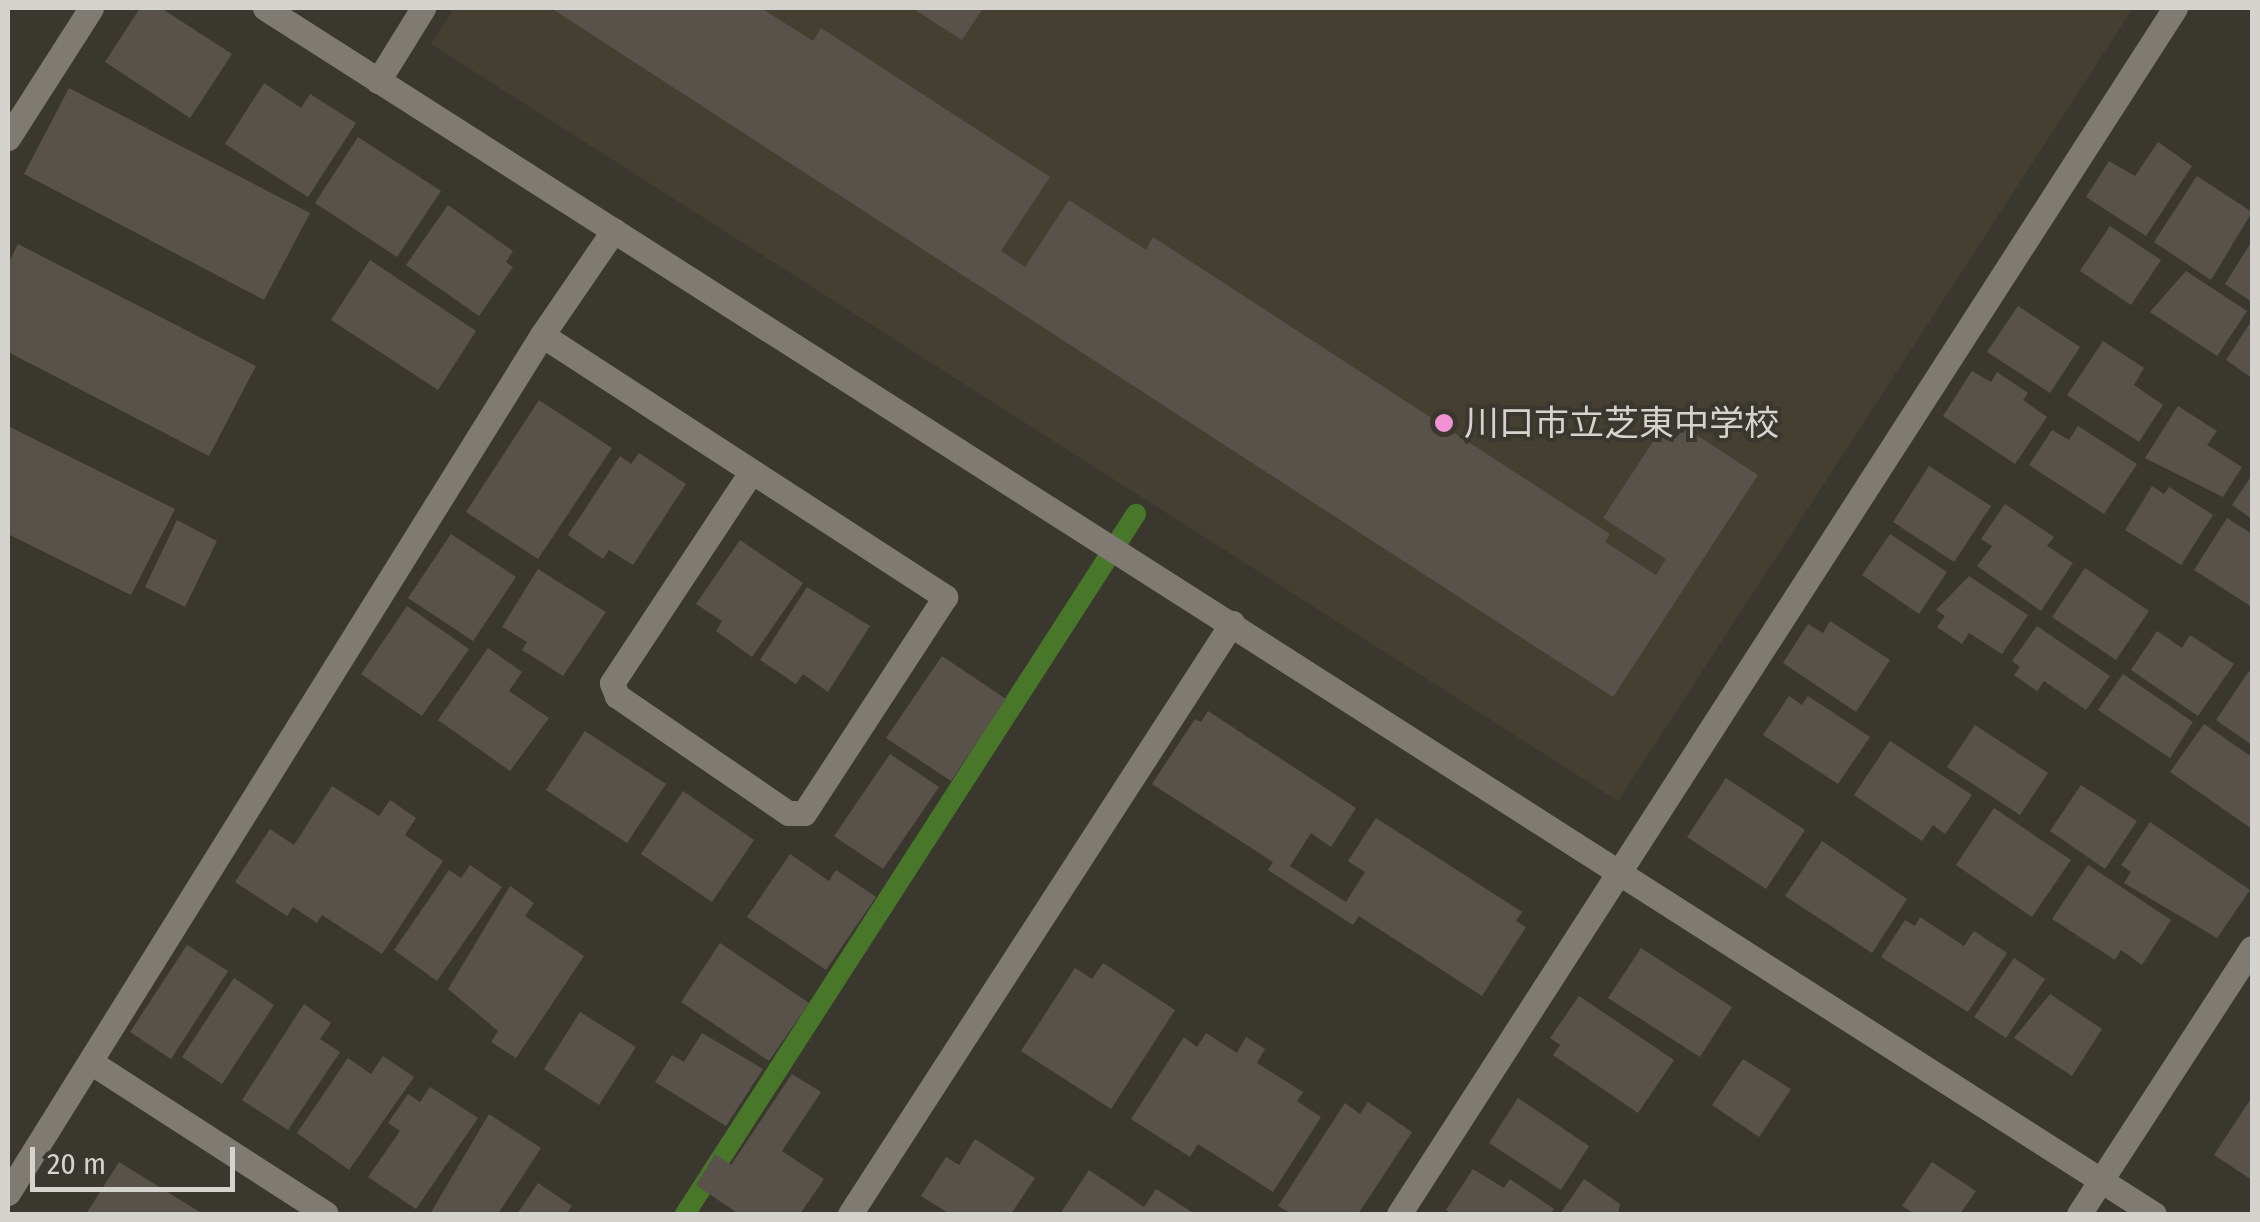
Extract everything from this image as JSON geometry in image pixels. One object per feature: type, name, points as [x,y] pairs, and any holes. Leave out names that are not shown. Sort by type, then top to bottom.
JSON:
[{"type":"street","points":[[8,138],[91,8]]},
{"type":"street","points":[[266,8],[1232,623],[1615,874],[2154,1214]]},
{"type":"street","points":[[378,82],[423,8]]},
{"type":"street","points":[[1399,1214],[2175,8]]},
{"type":"street","points":[[8,1193],[92,1064],[542,335],[614,230]]},
{"type":"street","points":[[542,335],[945,598],[804,812],[788,813],[617,696],[612,683],[750,472]]},
{"type":"street","points":[[850,1214],[1232,623]]},
{"type":"street","points":[[2078,1214],[2252,948]]},
{"type":"street","points":[[92,1064],[326,1214]]},
{"type":"shaded area","name":"川口市立芝東中学校","points":[[454,8],[2133,8],[1618,801],[431,44]]},
{"type":"building","points":[[140,8],[161,8],[232,54],[190,118],[105,62]]},
{"type":"building","points":[[551,8],[761,8],[813,41],[821,28],[1050,177],[1001,251],[1025,267],[1069,200],[1146,250],[1153,237],[1610,534],[1605,542],[1656,575],[1666,559],[1603,518],[1669,417],[1758,475],[1613,697]]},
{"type":"building","points":[[912,8],[983,8],[962,40]]},
{"type":"building","points":[[264,83],[301,108],[310,94],[356,123],[308,197],[225,144]]},
{"type":"building","points":[[69,88],[310,213],[264,300],[24,174]]},
{"type":"building","points":[[358,137],[441,191],[397,257],[315,203]]},
{"type":"building","points":[[2158,142],[2192,166],[2146,236],[2086,197],[2109,161],[2135,176]]},
{"type":"building","points":[[2197,176],[2252,212],[2211,280],[2154,242]]},
{"type":"building","points":[[448,205],[513,251],[506,262],[513,267],[479,316],[406,265]]},
{"type":"building","points":[[2110,226],[2161,260],[2131,305],[2080,271]]},
{"type":"building","points":[[2252,241],[2252,302],[2225,284]]},
{"type":"building","points":[[18,244],[256,366],[209,456],[8,352],[8,264]]},
{"type":"building","points":[[370,260],[476,331],[438,390],[331,320]]},
{"type":"building","points":[[2186,271],[2247,311],[2217,356],[2150,312]]},
{"type":"building","points":[[2018,306],[2080,347],[2050,393],[1987,352]]},
{"type":"building","points":[[2252,320],[2252,378],[2226,360]]},
{"type":"building","points":[[2103,341],[2144,368],[2134,385],[2163,405],[2139,442],[2067,395]]},
{"type":"building","points":[[1972,371],[1991,382],[1997,372],[2028,393],[2023,400],[2047,417],[2015,464],[1943,416]]},
{"type":"building","points":[[539,400],[612,448],[538,559],[466,512]]},
{"type":"building","points":[[2178,406],[2217,431],[2207,445],[2242,467],[2223,497],[2145,458]]},
{"type":"building","points":[[8,426],[175,509],[131,595],[8,534]]},
{"type":"building","points":[[2078,426],[2137,464],[2104,514],[2029,465],[2052,430],[2069,440]]},
{"type":"building","points":[[639,453],[686,484],[633,565],[609,550],[603,559],[568,535],[620,456],[631,464]]},
{"type":"building","points":[[1929,466],[1991,506],[1954,562],[1893,522]]},
{"type":"building","points":[[2252,475],[2252,519],[2232,505]]},
{"type":"building","points":[[2152,486],[2164,494],[2169,487],[2213,515],[2181,565],[2125,530]]},
{"type":"building","points":[[2005,504],[2054,537],[2047,546],[2073,563],[2041,611],[1977,566],[1992,546],[1981,539]]},
{"type":"building","points":[[2227,518],[2252,534],[2252,607],[2194,570]]},
{"type":"building","points":[[177,520],[217,541],[185,607],[145,587]]},
{"type":"building","points":[[451,534],[516,577],[473,641],[408,598]]},
{"type":"building","points":[[1890,534],[1947,572],[1919,614],[1862,575]]},
{"type":"building","points":[[740,540],[803,583],[752,657],[716,631],[722,621],[696,604]]},
{"type":"building","points":[[2085,568],[2149,611],[2116,660],[2052,617]]},
{"type":"building","points":[[538,569],[606,612],[563,676],[522,650],[527,642],[502,627]]},
{"type":"building","points":[[1969,576],[2028,615],[2002,654],[1969,633],[1962,644],[1937,627],[1945,616],[1936,610]]},
{"type":"building","points":[[807,587],[870,626],[828,692],[803,674],[796,684],[760,660]]},
{"type":"building","points":[[407,606],[469,649],[422,716],[361,674]]},
{"type":"building","points":[[1830,621],[1890,660],[1856,712],[1783,663],[1808,624],[1823,633]]},
{"type":"building","points":[[2037,626],[2110,676],[2086,710],[2044,681],[2037,691],[2014,675],[2020,667],[2012,661]]},
{"type":"building","points":[[2157,631],[2182,648],[2190,635],[2234,664],[2198,716],[2131,670]]},
{"type":"building","points":[[488,648],[522,672],[509,691],[549,718],[510,771],[438,720]]},
{"type":"building","points":[[942,656],[1006,699],[951,781],[886,738]]},
{"type":"building","points":[[2249,671],[2252,674],[2252,745],[2216,720]]},
{"type":"building","points":[[2123,674],[2193,722],[2170,758],[2098,710]]},
{"type":"building","points":[[1789,696],[1802,705],[1808,696],[1870,737],[1838,784],[1763,735]]},
{"type":"building","points":[[1208,711],[1356,808],[1331,847],[1311,833],[1290,866],[1346,902],[1365,872],[1348,861],[1376,818],[1522,912],[1516,921],[1526,927],[1482,996],[1359,916],[1353,925],[1268,870],[1273,862],[1152,784],[1195,719],[1201,722]]},
{"type":"building","points":[[2204,724],[2252,757],[2252,829],[2170,772]]},
{"type":"building","points":[[1975,725],[2048,773],[2020,815],[1947,767]]},
{"type":"building","points":[[585,731],[666,784],[627,843],[546,790]]},
{"type":"building","points":[[1890,741],[1972,795],[1945,834],[1933,825],[1922,841],[1854,795]]},
{"type":"building","points":[[890,754],[939,787],[883,869],[834,836]]},
{"type":"building","points":[[1726,778],[1805,830],[1766,889],[1687,837]]},
{"type":"building","points":[[2081,785],[2137,821],[2105,869],[2050,831]]},
{"type":"building","points":[[332,786],[379,816],[390,800],[416,818],[405,835],[443,861],[382,954],[322,915],[317,923],[293,907],[287,916],[235,882],[270,829],[294,845]]},
{"type":"building","points":[[683,791],[754,840],[712,902],[641,854]]},
{"type":"building","points":[[1994,808],[2071,860],[2032,917],[1956,865]]},
{"type":"building","points":[[2150,822],[2250,890],[2217,938],[2124,883],[2131,872],[2121,865]]},
{"type":"building","points":[[1822,841],[1907,899],[1872,953],[1785,896]]},
{"type":"building","points":[[790,854],[829,881],[836,870],[876,897],[826,970],[747,917]]},
{"type":"building","points":[[470,865],[502,887],[437,981],[394,950],[449,870],[461,878]]},
{"type":"building","points":[[2088,865],[2171,920],[2142,965],[2121,950],[2115,960],[2052,919]]},
{"type":"building","points":[[510,886],[534,903],[525,916],[584,956],[516,1058],[491,1042],[498,1031],[448,989]]},
{"type":"building","points":[[1920,917],[1964,946],[1974,931],[2007,953],[1968,1012],[1881,957],[1905,920],[1915,926]]},
{"type":"building","points":[[720,943],[809,1003],[769,1061],[681,1002]]},
{"type":"building","points":[[187,945],[228,971],[171,1059],[130,1032]]},
{"type":"building","points":[[1641,948],[1732,1007],[1700,1057],[1608,998]]},
{"type":"building","points":[[2014,958],[2045,979],[2006,1038],[1974,1017]]},
{"type":"building","points":[[1103,963],[1175,1010],[1111,1109],[1021,1051],[1075,968],[1092,979]]},
{"type":"building","points":[[234,978],[274,1005],[222,1084],[182,1057]]},
{"type":"building","points":[[2050,994],[2102,1029],[2072,1076],[2014,1038]]},
{"type":"building","points":[[1579,996],[1674,1060],[1638,1113],[1553,1055],[1560,1045],[1550,1038]]},
{"type":"building","points":[[304,1004],[331,1023],[320,1039],[340,1052],[288,1130],[242,1100]]},
{"type":"building","points":[[580,1012],[636,1047],[599,1105],[544,1069]]},
{"type":"building","points":[[702,1033],[763,1069],[726,1126],[655,1082],[672,1055],[684,1062]]},
{"type":"building","points":[[1206,1033],[1237,1053],[1246,1037],[1265,1049],[1257,1063],[1303,1092],[1297,1101],[1321,1117],[1273,1192],[1198,1144],[1190,1157],[1131,1119],[1184,1037],[1197,1047]]},
{"type":"building","points":[[383,1056],[414,1077],[349,1170],[297,1133],[348,1058],[371,1074]]},
{"type":"building","points":[[1743,1059],[1791,1089],[1759,1137],[1712,1105]]},
{"type":"building","points":[[792,1074],[821,1092],[782,1151],[824,1179],[800,1214],[739,1214],[696,1185],[715,1154],[731,1165]]},
{"type":"building","points":[[430,1087],[478,1118],[416,1209],[368,1177],[400,1131],[388,1123],[408,1094],[420,1102]]},
{"type":"building","points":[[2252,1097],[2252,1180],[2214,1155]]},
{"type":"building","points":[[1518,1098],[1589,1146],[1561,1190],[1489,1143]]},
{"type":"building","points":[[1368,1102],[1412,1132],[1358,1214],[1292,1214],[1278,1206],[1345,1103],[1360,1114]]},
{"type":"building","points":[[489,1114],[541,1148],[498,1214],[430,1214]]},
{"type":"building","points":[[975,1139],[1035,1178],[1011,1214],[950,1214],[921,1196],[946,1157],[959,1165]]},
{"type":"building","points":[[119,1162],[203,1214],[86,1214]]},
{"type":"building","points":[[1932,1162],[1976,1191],[1960,1214],[1915,1214],[1902,1206]]},
{"type":"building","points":[[1473,1169],[1504,1188],[1510,1179],[1554,1209],[1550,1214],[1453,1214],[1446,1210]]},
{"type":"building","points":[[1089,1170],[1144,1207],[1156,1189],[1195,1214],[1060,1214]]},
{"type":"building","points":[[1584,1179],[1620,1204],[1618,1214],[1560,1214]]},
{"type":"building","points":[[538,1183],[572,1206],[566,1214],[517,1214]]},
{"type":"waterway","points":[[685,1214],[1136,514]]},
{"type":"place","name":"川口市立芝東中学校","points":[[1444,423]]}]
